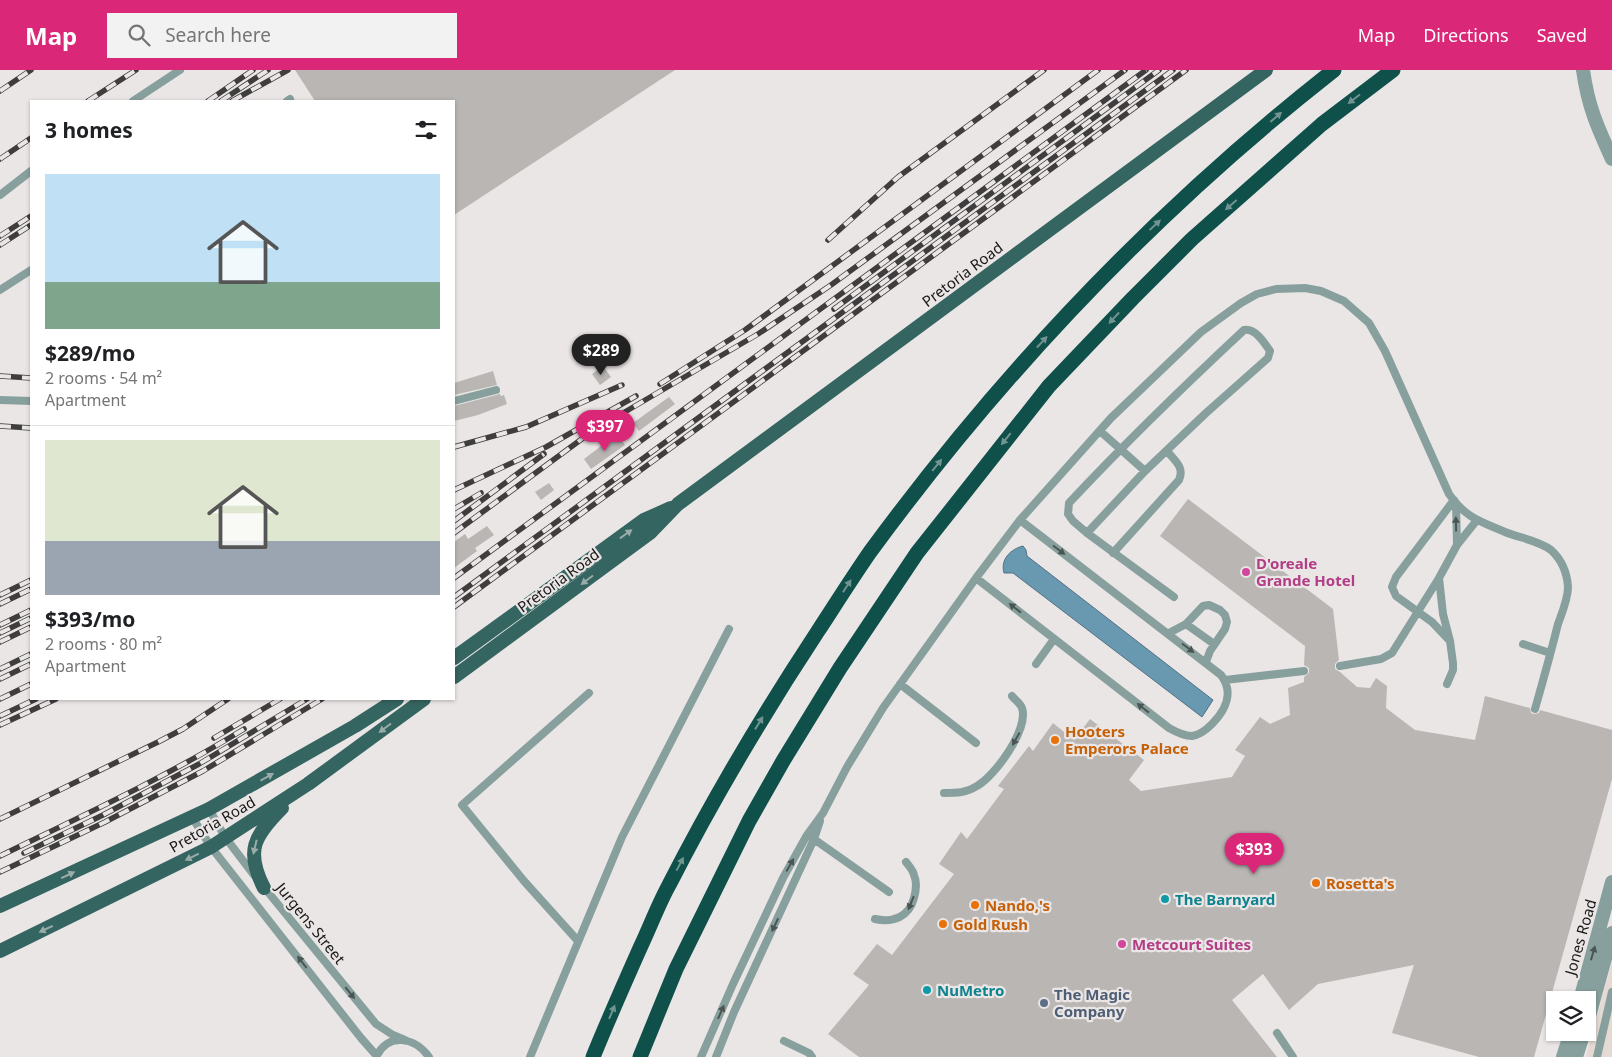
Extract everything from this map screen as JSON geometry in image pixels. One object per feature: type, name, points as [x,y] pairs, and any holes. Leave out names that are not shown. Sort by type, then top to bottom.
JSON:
[{"type":"highway","points":[[593,1057],[667,887],[730,771],[791,672],[868,555],[934,468],[993,397],[1041,342],[1096,284],[1138,241],[1206,178],[1274,118],[1334,70]]},
{"type":"highway","points":[[640,1057],[676,969],[749,821],[840,668],[917,554],[1049,386],[1192,238],[1322,124],[1393,70]]},
{"type":"main road","name":"Pretoria Road","points":[[455,676],[651,532],[678,504],[1266,70]]},
{"type":"main road","name":"Pretoria Road","points":[[455,657],[644,520],[678,504]]},
{"type":"main road","name":"Pretoria Road","points":[[0,906],[209,809],[355,726],[395,700]]},
{"type":"main road","name":"Pretoria Road","points":[[0,951],[212,847],[308,784],[423,700]]},
{"type":"main road","points":[[264,888],[254,863],[253,855],[258,836],[265,825],[308,784]]},
{"type":"street","points":[[1583,70],[1587,96],[1595,123],[1612,159]]},
{"type":"street","name":"Jones Road","points":[[1582,991],[1612,882]]},
{"type":"street","name":"Jones Road","points":[[1596,991],[1612,933]]},
{"type":"street","points":[[1563,1057],[1568,1041]]},
{"type":"street","points":[[1576,1057],[1581,1041]]},
{"type":"lane","points":[[135,100],[180,70]]},
{"type":"lane","points":[[0,194],[30,172]]},
{"type":"lane","points":[[0,290],[30,271]]},
{"type":"lane","points":[[701,1057],[783,878],[810,837],[847,767],[900,684],[976,578],[1020,520],[1111,418],[1202,332],[1241,303],[1257,294],[1290,287],[1321,291],[1344,301],[1369,323],[1385,351],[1455,502],[1462,511],[1477,520],[1541,544],[1555,554],[1565,569],[1568,590],[1535,709]]},
{"type":"lane","points":[[1087,533],[1145,472],[1206,413],[1268,358],[1270,351],[1254,332],[1249,329],[1244,330],[1167,402],[1069,503],[1068,514],[1073,521],[1087,533],[1113,553],[1174,597]]},
{"type":"lane","points":[[455,401],[496,390]]},
{"type":"lane","points":[[0,400],[30,401]]},
{"type":"lane","points":[[1100,431],[1145,472]]},
{"type":"lane","points":[[1113,553],[1179,480],[1182,469],[1167,451]]},
{"type":"lane","points":[[1455,502],[1457,545]]},
{"type":"lane","points":[[1450,642],[1432,622],[1396,596],[1392,587],[1393,582],[1455,502]]},
{"type":"lane","points":[[976,578],[1169,728],[1187,736],[1200,733],[1219,718],[1228,700],[1228,688],[1225,680],[1206,662],[1020,520]]},
{"type":"lane","points":[[1340,666],[1381,659],[1395,650],[1457,545],[1477,520]]},
{"type":"lane","points":[[1439,578],[1453,670],[1447,684]]},
{"type":"lane","points":[[1168,633],[1186,624],[1203,606],[1209,605],[1220,610],[1225,615],[1227,622],[1206,662]]},
{"type":"lane","points":[[1186,624],[1214,644]]},
{"type":"lane","points":[[530,1057],[622,837],[729,629]]},
{"type":"lane","points":[[1036,664],[1054,639]]},
{"type":"lane","points":[[1523,644],[1550,653]]},
{"type":"lane","points":[[1225,680],[1304,671]]},
{"type":"lane","points":[[900,684],[976,743]]},
{"type":"lane","points":[[578,941],[524,881],[462,805],[589,693]]},
{"type":"lane","points":[[944,793],[962,794],[980,785],[1008,752],[1019,734],[1022,720],[1021,705],[1012,696]]},
{"type":"lane","name":"Jurgens Street","points":[[209,809],[225,838],[376,1024],[394,1035],[415,1043],[429,1057]]},
{"type":"lane","name":"Jurgens Street","points":[[192,817],[212,847],[376,1056]]},
{"type":"lane","points":[[810,837],[889,892]]},
{"type":"lane","points":[[716,1057],[810,837]]},
{"type":"lane","points":[[875,919],[893,920],[906,914],[912,906],[916,889],[915,881],[914,874],[906,862]]},
{"type":"lane","points":[[1597,1057],[1612,992]]},
{"type":"lane","points":[[1277,1033],[1293,1057]]},
{"type":"lane","points":[[376,1056],[388,1043],[405,1040]]},
{"type":"lane","points":[[784,1041],[810,1056]]},
{"type":"shaded area","points":[[1612,962],[1612,1057],[1586,1057],[1590,1041],[1596,1041],[1596,1020]]},
{"type":"water","points":[[1023,546],[1027,556],[1213,700],[1202,717],[1013,573],[1004,573],[1003,568],[1007,555]]},
{"type":"building","points":[[295,70],[675,70],[455,214],[455,100],[314,100]]},
{"type":"building","points":[[603,366],[611,377],[600,385],[592,374]]},
{"type":"building","points":[[493,371],[497,385],[455,395],[455,383]]},
{"type":"building","points":[[500,394],[501,396],[504,395],[507,404],[478,415],[455,421],[455,406]]},
{"type":"building","points":[[669,397],[675,404],[639,431],[633,423]]},
{"type":"building","points":[[617,434],[625,445],[591,469],[584,459]]},
{"type":"building","points":[[549,483],[554,490],[541,500],[535,492]]},
{"type":"building","points":[[1188,499],[1333,609],[1339,660],[1335,664],[1335,669],[1357,687],[1370,688],[1376,678],[1387,686],[1386,708],[1415,730],[1475,740],[1485,696],[1530,708],[1531,713],[1534,714],[1539,713],[1540,710],[1612,730],[1612,779],[1553,991],[1546,991],[1546,1014],[1534,1057],[1479,1057],[1392,1033],[1414,965],[1318,984],[1289,1010],[1263,974],[1232,1000],[1277,1057],[859,1057],[828,1034],[869,985],[853,974],[877,944],[892,955],[954,874],[939,864],[961,832],[967,839],[1004,789],[998,786],[1029,746],[1033,751],[1053,723],[1074,740],[1090,719],[1144,760],[1129,780],[1141,791],[1232,777],[1245,756],[1235,750],[1260,717],[1270,724],[1290,715],[1288,688],[1304,682],[1304,677],[1309,673],[1309,668],[1304,665],[1305,646],[1160,536]]},
{"type":"building","points":[[487,526],[494,535],[475,548],[477,551],[455,567],[455,541],[465,534],[468,539]]},
{"type":"railway","points":[[0,91],[31,70]]},
{"type":"railway","points":[[90,100],[136,70]]},
{"type":"railway","points":[[209,100],[253,70]]},
{"type":"railway","points":[[223,100],[268,70]]},
{"type":"railway","points":[[234,100],[288,70]]},
{"type":"railway","points":[[828,240],[898,177],[1044,70]]},
{"type":"railway","points":[[660,384],[745,330],[1098,70]]},
{"type":"railway","points":[[455,532],[594,430],[758,334],[831,285],[1125,70]]},
{"type":"railway","points":[[455,577],[1146,70]]},
{"type":"railway","points":[[834,309],[1159,70]]},
{"type":"railway","points":[[455,596],[1173,70]]},
{"type":"railway","points":[[455,606],[1186,70]]},
{"type":"railway","points":[[0,159],[30,139]]},
{"type":"railway","points":[[0,236],[30,217]]},
{"type":"railway","points":[[0,245],[30,226]]},
{"type":"railway","points":[[0,376],[30,378]]},
{"type":"railway","points":[[455,447],[526,427],[622,385]]},
{"type":"railway","points":[[455,490],[546,447],[636,396]]},
{"type":"railway","points":[[0,426],[30,428]]},
{"type":"railway","points":[[455,520],[544,454]]},
{"type":"railway","points":[[455,508],[481,493]]},
{"type":"railway","points":[[0,595],[30,580]]},
{"type":"railway","points":[[0,604],[30,589]]},
{"type":"railway","points":[[0,625],[30,610]]},
{"type":"railway","points":[[0,633],[30,618]]},
{"type":"railway","points":[[0,642],[30,627]]},
{"type":"railway","points":[[0,669],[30,654]]},
{"type":"railway","points":[[0,679],[30,664]]},
{"type":"railway","points":[[0,699],[30,684]]},
{"type":"railway","points":[[0,716],[34,700]]},
{"type":"railway","points":[[0,725],[54,700]]},
{"type":"railway","points":[[0,819],[183,729],[226,700]]},
{"type":"railway","points":[[214,738],[278,700]]},
{"type":"railway","points":[[24,853],[103,815],[199,764],[305,700]]},
{"type":"railway","points":[[0,872],[105,822],[203,771],[320,700]]},
{"type":"railway","points":[[0,856],[154,780],[244,729]]},
{"type":"place","name":"D'oreale Grande Hotel","points":[[1246,572]]},
{"type":"place","name":"Hooters Emperors Palace","points":[[1055,740]]},
{"type":"place","name":"Rosetta's","points":[[1316,883]]},
{"type":"place","name":"The Barnyard","points":[[1165,899]]},
{"type":"place","name":"Nando,'s","points":[[975,905]]},
{"type":"place","name":"Gold Rush","points":[[943,924]]},
{"type":"place","name":"Metcourt Suites","points":[[1122,944]]},
{"type":"place","name":"NuMetro","points":[[927,990]]},
{"type":"place","name":"The Magic Company","points":[[1044,1003]]}]
